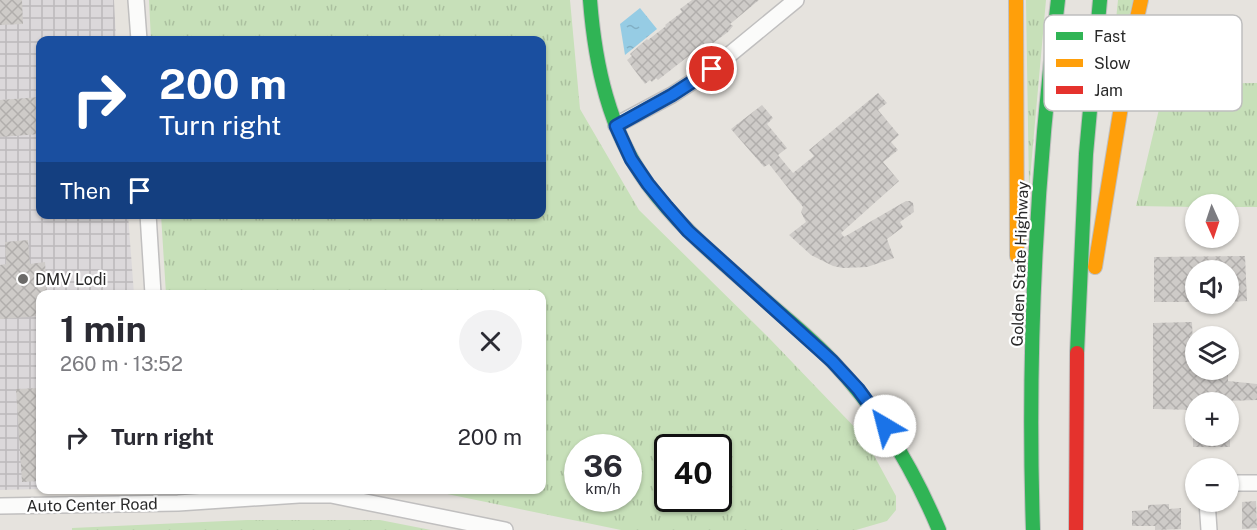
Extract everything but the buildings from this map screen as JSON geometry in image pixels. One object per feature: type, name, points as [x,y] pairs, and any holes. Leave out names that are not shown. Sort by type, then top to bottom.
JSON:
[{"type":"main road","points":[[590,0],[598,72],[616,126],[631,159],[648,184],[681,223],[832,361],[858,389],[900,451],[927,501],[937,529]]},
{"type":"main road","points":[[1016,0],[1017,274]]},
{"type":"main road","name":"Golden State Highway","points":[[1056,15],[1058,0]]},
{"type":"main road","points":[[1099,15],[1100,0]]},
{"type":"main road","points":[[1138,15],[1141,0]]},
{"type":"main road","name":"Golden State Highway","points":[[1033,530],[1032,348],[1037,212],[1045,111]]},
{"type":"main road","points":[[1077,424],[1077,314],[1083,171],[1089,111]]},
{"type":"main road","points":[[1076,530],[1074,473],[1077,424],[1097,249],[1121,111]]},
{"type":"main road","points":[[1019,357],[1032,499]]},
{"type":"street","points":[[136,0],[139,36]]},
{"type":"street","points":[[616,126],[672,95],[712,69],[796,0]]},
{"type":"street","points":[[148,219],[153,290]]},
{"type":"street","points":[[1239,483],[1257,483]]},
{"type":"street","name":"Auto Center Road","points":[[0,506],[164,496],[331,495],[505,530]]},
{"type":"street","points":[[1208,512],[1209,530]]},
{"type":"shaded area","points":[[0,0],[114,0],[116,36],[36,36],[36,219],[128,219],[134,290],[36,290],[36,489],[0,490]]},
{"type":"green space","points":[[149,0],[570,0],[580,109],[639,210],[769,338],[864,437],[896,496],[896,510],[887,521],[856,530],[621,530],[447,494],[546,494],[546,290],[166,290],[161,219],[546,219],[546,36],[151,36]]},
{"type":"green space","points":[[1026,0],[1046,0],[1044,15],[1029,189]]},
{"type":"green space","points":[[1118,0],[1133,0],[1129,15],[1116,15]]},
{"type":"green space","points":[[1242,83],[1257,83],[1257,207],[1239,207],[1239,194],[1185,194],[1185,207],[1136,206],[1159,111],[1242,111]]},
{"type":"green space","points":[[247,520],[380,520],[431,530],[72,530],[72,528]]},
{"type":"water","points":[[640,8],[657,29],[625,55],[620,24]]},
{"type":"traffic: fast","points":[[590,0],[596,49],[606,96],[623,141],[647,183],[688,231],[809,338],[850,381],[894,441],[918,484],[939,530]]},
{"type":"traffic: fast","points":[[1056,15],[1058,0]]},
{"type":"traffic: fast","points":[[1099,15],[1100,0]]},
{"type":"traffic: fast","points":[[1033,530],[1032,331],[1046,111]]},
{"type":"traffic: fast","points":[[1077,353],[1090,111]]},
{"type":"traffic: slow","points":[[1016,0],[1017,256]]},
{"type":"traffic: slow","points":[[1138,15],[1141,0]]},
{"type":"traffic: slow","points":[[1095,267],[1120,111]]},
{"type":"traffic: jam","points":[[1076,530],[1077,353]]},
{"type":"place","name":"DMV Lodi","points":[[23,279]]},
{"type":"route","points":[[712,69],[672,95],[616,126],[631,159],[648,184],[688,231],[832,361],[858,389],[885,426]]}]
